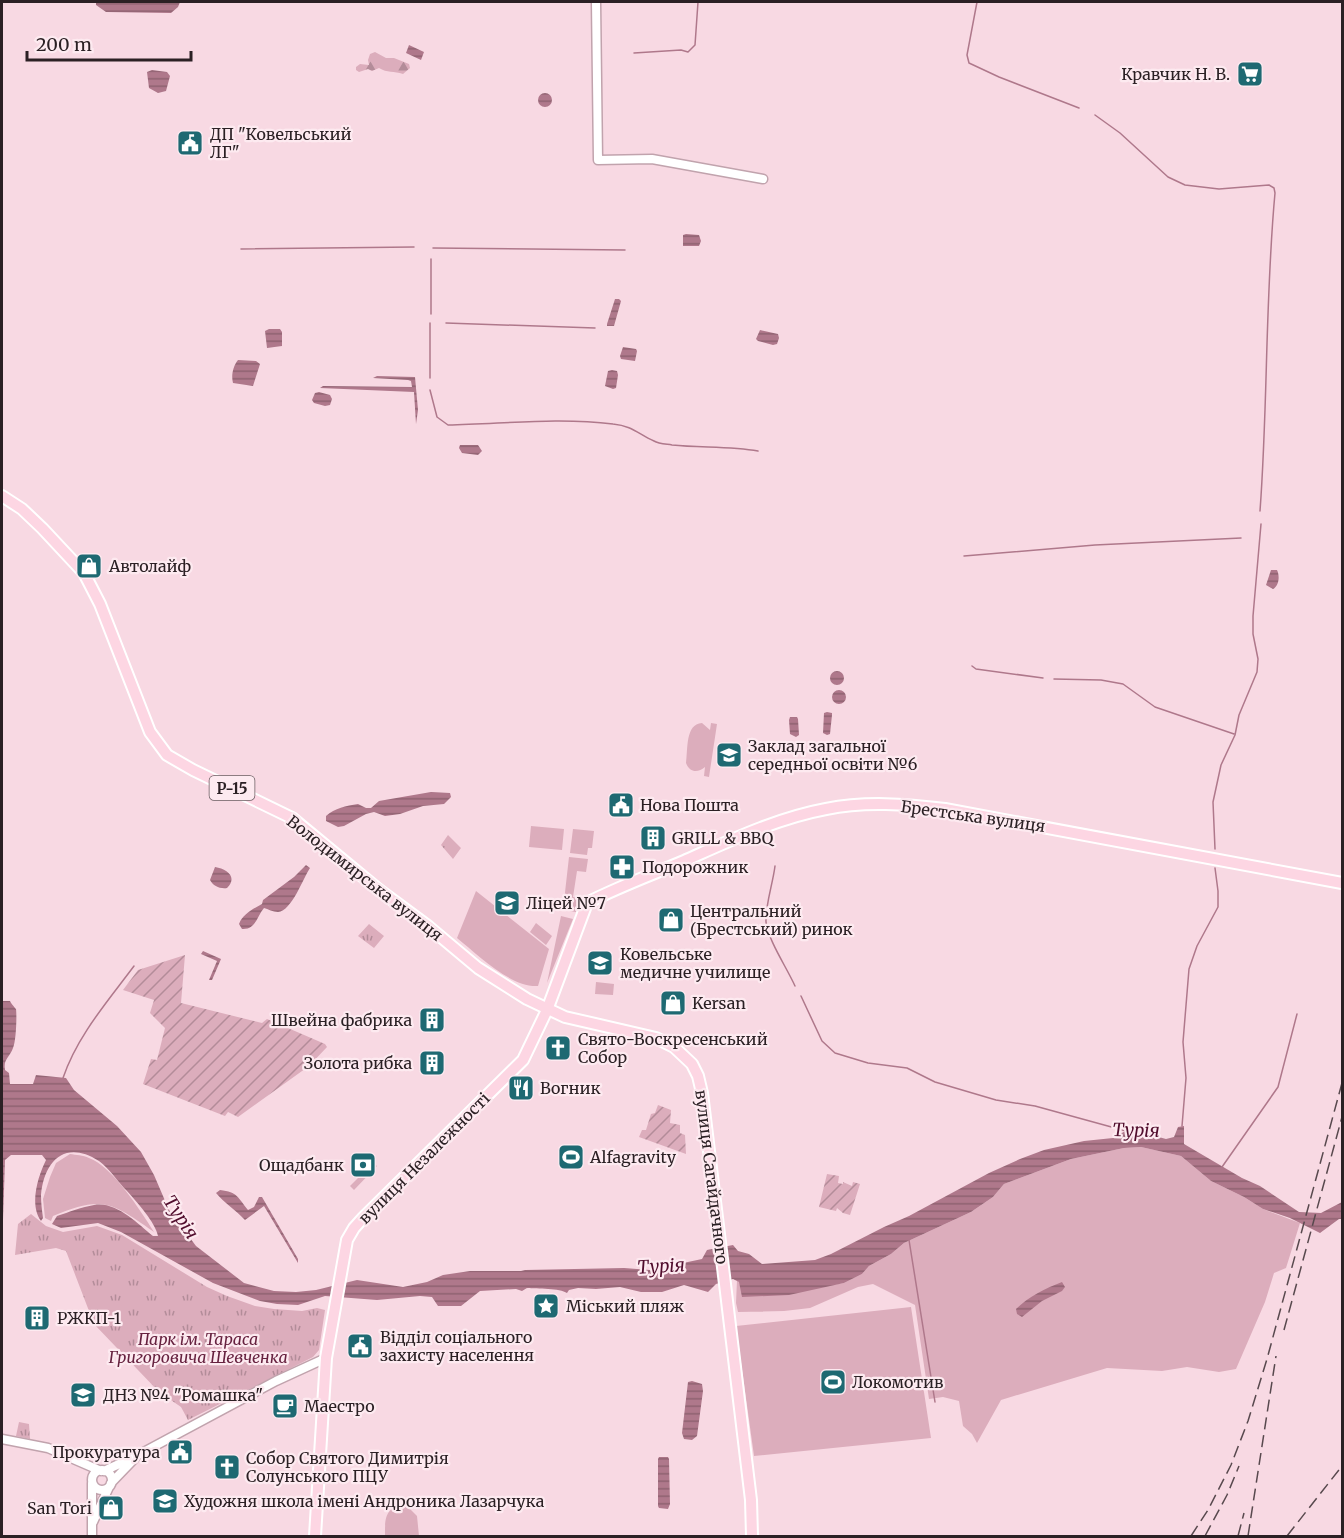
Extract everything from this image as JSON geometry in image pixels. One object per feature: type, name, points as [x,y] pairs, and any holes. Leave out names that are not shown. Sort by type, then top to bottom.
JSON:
[{"type":"main road","name":"Володимирська вулиця","points":[[2,496],[35,521],[84,573],[100,604],[150,732],[167,754],[194,770],[292,818],[478,968],[547,1010]]},
{"type":"main road","name":"Брестська вулиця","points":[[547,1010],[587,903],[723,844],[806,813],[828,808],[892,804],[945,809],[1342,883]]},
{"type":"main road","name":"вулиця Сагайдачного","points":[[547,1010],[591,1024],[656,1038],[674,1047],[692,1064],[698,1076],[728,1304],[751,1500],[752,1536]]},
{"type":"main road","name":"вулиця Незалежності","points":[[315,1536],[326,1358],[347,1240],[354,1228],[523,1060],[547,1010]]},
{"type":"street","points":[[596,2],[598,160],[652,159],[763,179]]},
{"type":"street","points":[[92,1536],[92,1480],[95,1473],[138,1455],[276,1381],[326,1358]]},
{"type":"street","points":[[2,1439],[48,1448],[103,1471],[111,1477],[92,1525]]},
{"type":"street","points":[[84,1465],[95,1488],[101,1490],[110,1484],[138,1455]]},
{"type":"green space","points":[[375,52],[386,58],[394,58],[409,64],[410,68],[403,74],[379,68],[372,71],[368,69],[359,72],[356,70],[360,64],[369,65],[370,54]]},
{"type":"green space","points":[[702,723],[710,730],[711,723],[717,724],[709,777],[704,776],[705,767],[694,771],[686,763],[690,733],[697,724]]},
{"type":"green space","points":[[531,826],[564,829],[562,850],[529,847]]},
{"type":"green space","points":[[573,829],[594,831],[592,848],[588,848],[587,855],[570,853]]},
{"type":"green space","points":[[448,835],[461,848],[453,859],[441,845]]},
{"type":"green space","points":[[569,857],[588,859],[586,872],[577,871],[573,897],[583,898],[576,912],[563,910]]},
{"type":"green space","points":[[476,891],[549,949],[538,986],[517,982],[506,976],[457,938]]},
{"type":"green space","points":[[561,916],[573,919],[547,983]]},
{"type":"green space","points":[[536,923],[552,936],[546,945],[530,932]]},
{"type":"green space","points":[[369,924],[384,936],[374,948],[358,936]]},
{"type":"green space","points":[[185,955],[181,1003],[262,1023],[267,1019],[325,1044],[327,1047],[309,1066],[238,1117],[228,1112],[225,1116],[143,1084],[151,1059],[157,1060],[165,1028],[150,1013],[154,1000],[123,990],[138,970]]},
{"type":"green space","points":[[596,982],[614,984],[613,995],[595,994]]},
{"type":"green space","points":[[658,1105],[671,1110],[670,1123],[680,1125],[680,1133],[685,1135],[686,1154],[639,1137],[642,1130],[646,1130],[651,1114],[655,1113]]},
{"type":"green space","points":[[1141,1147],[1181,1156],[1211,1181],[1263,1209],[1300,1223],[1286,1268],[1274,1273],[1265,1302],[1236,1369],[1219,1372],[1187,1367],[1162,1371],[1107,1368],[1001,1400],[977,1443],[972,1434],[963,1426],[959,1401],[943,1397],[929,1399],[915,1305],[873,1284],[858,1287],[810,1308],[738,1312],[737,1280],[739,1282],[832,1285],[844,1283],[862,1274],[869,1266],[891,1254],[904,1243],[971,1212],[993,1197],[1004,1184],[1071,1159],[1124,1148]]},
{"type":"green space","points":[[70,1154],[89,1158],[107,1170],[125,1190],[154,1232],[117,1208],[106,1205],[84,1205],[53,1216],[51,1221],[45,1218],[43,1199],[50,1177],[56,1163]]},
{"type":"green space","points":[[373,1163],[377,1166],[354,1190],[350,1186]]},
{"type":"green space","points":[[827,1174],[839,1176],[838,1183],[843,1184],[843,1182],[852,1186],[853,1182],[860,1184],[850,1215],[837,1208],[836,1211],[819,1207]]},
{"type":"green space","name":"Парк ім. Тараса Григоровича Шевченка","points":[[31,1214],[46,1226],[63,1232],[97,1226],[122,1235],[207,1287],[255,1306],[302,1311],[317,1308],[325,1310],[319,1350],[313,1357],[188,1420],[181,1407],[159,1392],[94,1324],[66,1251],[56,1248],[15,1255],[18,1224]]},
{"type":"green space","name":"Локомотив","points":[[911,1307],[931,1438],[754,1456],[736,1326]]},
{"type":"green space","points":[[19,1422],[29,1424],[30,1439],[16,1436]]},
{"type":"green space","points":[[403,1506],[409,1508],[417,1516],[419,1536],[385,1536],[389,1512]]},
{"type":"shaded area","points":[[96,2],[180,2],[171,13],[106,12],[96,5]]},
{"type":"shaded area","points":[[409,45],[424,52],[421,60],[406,53]]},
{"type":"shaded area","points":[[152,70],[167,72],[170,76],[166,91],[158,93],[149,88],[147,72]]},
{"type":"shaded area","points":[[545,93],[550,95],[552,100],[550,105],[545,107],[540,105],[538,100],[540,95]]},
{"type":"shaded area","points":[[683,235],[699,235],[701,241],[699,246],[683,246]]},
{"type":"shaded area","points":[[615,299],[621,301],[614,326],[607,326],[607,324]]},
{"type":"shaded area","points":[[280,329],[282,346],[267,348],[265,331]]},
{"type":"shaded area","points":[[760,330],[778,334],[777,344],[758,341],[756,339]]},
{"type":"shaded area","points":[[623,347],[636,349],[635,361],[621,359]]},
{"type":"shaded area","points":[[238,360],[256,361],[260,364],[253,386],[233,383],[233,371]]},
{"type":"shaded area","points":[[608,371],[617,371],[618,375],[616,388],[613,389],[605,386]]},
{"type":"shaded area","points":[[377,376],[415,377],[418,410],[416,424],[414,392],[320,388],[323,386],[412,387],[411,381],[408,380],[373,378]]},
{"type":"shaded area","points":[[315,393],[330,395],[332,399],[330,405],[314,403],[312,400]]},
{"type":"shaded area","points":[[460,445],[478,445],[482,451],[478,455],[462,453]]},
{"type":"shaded area","points":[[1271,570],[1277,570],[1278,575],[1278,583],[1273,589],[1266,585]]},
{"type":"shaded area","points":[[834,671],[840,671],[844,678],[840,685],[834,685],[830,681],[830,675]]},
{"type":"shaded area","points":[[836,690],[842,690],[846,697],[842,704],[836,704],[832,700],[832,694]]},
{"type":"shaded area","points":[[824,713],[832,715],[830,734],[827,735],[823,733]]},
{"type":"shaded area","points":[[790,717],[798,719],[799,735],[796,737],[790,734]]},
{"type":"shaded area","points":[[431,792],[450,793],[451,797],[444,804],[423,806],[400,814],[385,816],[374,812],[366,814],[344,826],[338,827],[326,821],[326,816],[337,809],[358,804],[371,808],[379,801]]},
{"type":"shaded area","points":[[306,865],[310,868],[288,906],[278,912],[264,908],[253,925],[242,929],[239,924],[246,915]]},
{"type":"shaded area","points":[[215,867],[230,874],[231,880],[227,888],[217,887],[210,880]]},
{"type":"shaded area","points":[[203,951],[221,959],[212,980],[209,980],[217,961],[201,954]]},
{"type":"shaded area","points":[[2,1001],[10,1001],[16,1009],[14,1045],[5,1066],[5,1070],[9,1073],[10,1084],[33,1084],[36,1075],[66,1078],[74,1090],[117,1126],[141,1152],[169,1210],[196,1246],[244,1283],[274,1291],[316,1290],[357,1280],[403,1287],[427,1282],[443,1275],[470,1271],[624,1268],[650,1270],[702,1259],[707,1250],[733,1245],[738,1251],[749,1254],[762,1264],[815,1260],[909,1216],[1020,1159],[1044,1150],[1084,1141],[1113,1138],[1129,1129],[1166,1139],[1174,1137],[1178,1127],[1184,1126],[1184,1144],[1260,1186],[1299,1212],[1321,1213],[1342,1202],[1342,1219],[1320,1233],[1290,1218],[1263,1209],[1211,1181],[1181,1156],[1141,1147],[1124,1148],[1071,1159],[1004,1184],[993,1197],[971,1212],[904,1243],[891,1254],[869,1266],[862,1274],[844,1283],[789,1295],[742,1297],[739,1282],[733,1279],[716,1284],[708,1292],[684,1285],[662,1292],[641,1292],[620,1287],[578,1288],[569,1290],[567,1293],[554,1289],[527,1288],[522,1291],[516,1289],[480,1291],[461,1306],[438,1306],[432,1297],[420,1296],[377,1300],[325,1296],[298,1305],[277,1304],[260,1301],[213,1283],[121,1232],[98,1223],[61,1228],[52,1224],[57,1216],[85,1207],[102,1205],[118,1210],[153,1236],[158,1236],[145,1212],[106,1167],[87,1155],[76,1152],[58,1157],[47,1172],[41,1195],[43,1218],[41,1221],[37,1214],[35,1199],[40,1174],[46,1160],[42,1155],[11,1155],[5,1160],[2,1250]]},
{"type":"shaded area","points":[[220,1190],[234,1194],[248,1210],[254,1207],[259,1197],[262,1197],[298,1259],[298,1263],[264,1206],[245,1220],[216,1193]]},
{"type":"shaded area","points":[[1062,1282],[1065,1287],[1062,1291],[1042,1301],[1022,1317],[1017,1314],[1016,1309],[1026,1301]]},
{"type":"shaded area","points":[[688,1382],[702,1384],[703,1391],[697,1436],[692,1440],[684,1439],[682,1433]]},
{"type":"shaded area","points":[[659,1457],[669,1459],[670,1504],[668,1509],[658,1506]]},
{"type":"waterway","points":[[634,53],[681,50],[688,52],[695,45],[698,2]]},
{"type":"waterway","points":[[977,2],[967,55],[969,63],[1079,108]]},
{"type":"waterway","points":[[1095,115],[1120,133],[1168,177],[1185,185],[1219,189],[1269,185],[1274,188],[1260,511]]},
{"type":"waterway","points":[[241,249],[414,247]]},
{"type":"waterway","points":[[433,248],[625,250]]},
{"type":"waterway","points":[[431,259],[431,314]]},
{"type":"waterway","points":[[430,323],[430,378]]},
{"type":"waterway","points":[[446,323],[595,328]]},
{"type":"waterway","points":[[430,390],[437,417],[448,425],[551,421],[592,422],[626,427],[663,444],[758,451]]},
{"type":"waterway","points":[[1215,849],[1213,802],[1221,765],[1235,735],[1239,715],[1257,672],[1258,659],[1253,634],[1253,616],[1261,524]]},
{"type":"waterway","points":[[964,556],[1095,545],[1241,538]]},
{"type":"waterway","points":[[972,666],[976,669],[1043,678]]},
{"type":"waterway","points":[[1054,679],[1101,680],[1123,684],[1155,707],[1234,734]]},
{"type":"waterway","points":[[775,866],[767,909],[767,929],[795,986]]},
{"type":"waterway","points":[[1182,1126],[1186,1078],[1183,1042],[1189,969],[1197,946],[1218,907],[1215,868]]},
{"type":"waterway","points":[[63,1078],[85,1033],[134,966]]},
{"type":"waterway","name":"Турія","points":[[801,996],[822,1041],[835,1053],[868,1063],[907,1068],[935,1082],[996,1100],[1035,1106],[1126,1131]]},
{"type":"waterway","points":[[1222,1167],[1278,1087],[1297,1014]]},
{"type":"waterway","points":[[909,1240],[935,1402]]},
{"type":"railway","points":[[1191,1536],[1208,1510],[1231,1465],[1248,1421],[1342,1083]]},
{"type":"railway","points":[[1284,1330],[1342,1117]]},
{"type":"railway","points":[[1248,1536],[1276,1356]]},
{"type":"railway","points":[[1205,1536],[1227,1495],[1239,1466]]},
{"type":"railway","points":[[1287,1536],[1342,1466]]},
{"type":"railway","points":[[1238,1536],[1244,1513]]},
{"type":"place","name":"Кравчик Н. В.","points":[[1250,74]]},
{"type":"place","name":"ДП \"Ковельський ЛГ\"","points":[[190,143]]},
{"type":"place","name":"Автолайф","points":[[89,566]]},
{"type":"place","name":"Заклад загальної середньої освіти №6","points":[[729,755]]},
{"type":"place","name":"Нова Пошта","points":[[621,805]]},
{"type":"place","name":"GRILL & BBQ","points":[[653,838]]},
{"type":"place","name":"Подорожник","points":[[622,867]]},
{"type":"place","name":"Ліцей №7","points":[[507,903]]},
{"type":"place","name":"Центральний (Брестський) ринок","points":[[671,920]]},
{"type":"place","name":"Ковельське медичне училище","points":[[600,963]]},
{"type":"place","name":"Kersan","points":[[673,1003]]},
{"type":"place","name":"Швейна фабрика","points":[[432,1020]]},
{"type":"place","name":"Свято-Воскресенський Собор","points":[[558,1048]]},
{"type":"place","name":"Золота рибка","points":[[432,1063]]},
{"type":"place","name":"Вогник","points":[[521,1088]]},
{"type":"place","name":"Alfagravity","points":[[571,1157]]},
{"type":"place","name":"Ощадбанк","points":[[363,1165]]},
{"type":"place","name":"Міський пляж","points":[[546,1306]]},
{"type":"place","name":"РЖКП-1","points":[[37,1318]]},
{"type":"place","name":"Відділ соціального захисту населення","points":[[360,1346]]},
{"type":"place","name":"Локомотив","points":[[833,1382]]},
{"type":"place","name":"ДНЗ №4 \"Ромашка\"","points":[[83,1395]]},
{"type":"place","name":"Маестро","points":[[285,1406]]},
{"type":"place","name":"Прокуратура","points":[[180,1452]]},
{"type":"place","name":"Собор Святого Димитрія Солунського ПЦУ","points":[[227,1467]]},
{"type":"place","name":"Художня школа імені Андроника Лазарчука","points":[[165,1501]]},
{"type":"place","name":"San Tori","points":[[111,1508]]}]
